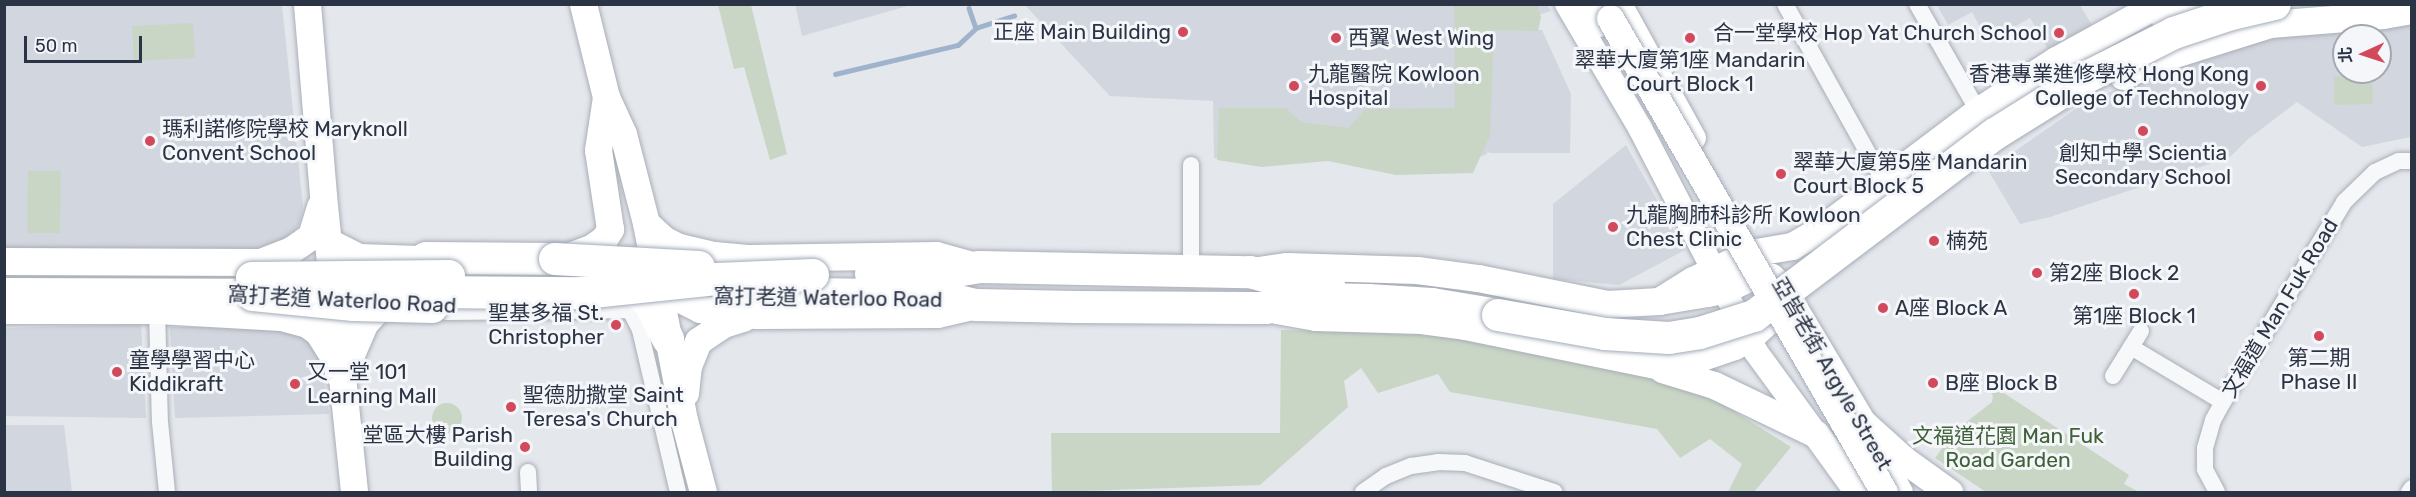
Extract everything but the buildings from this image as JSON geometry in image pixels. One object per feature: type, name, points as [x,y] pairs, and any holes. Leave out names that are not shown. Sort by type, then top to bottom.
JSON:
[{"type":"highway","points":[[1500,308],[1631,323],[1670,322],[1720,309],[1740,301],[1787,270],[1947,147],[2030,89],[2133,31],[2203,4]]},
{"type":"highway","points":[[1500,308],[1605,334],[1669,338],[1700,333],[1754,316],[1995,134],[2084,79],[2174,33],[2228,15],[2275,4]]},
{"type":"highway","name":"窩打老道 Waterloo Road","points":[[4,279],[256,270],[426,258],[576,260],[937,296],[976,305],[1266,308],[1320,299],[1500,308]]},
{"type":"highway","name":"窩打老道 Waterloo Road","points":[[4,294],[236,294],[354,305],[580,308],[938,274],[980,267],[1250,272],[1293,284],[1408,287],[1500,308]]},
{"type":"highway","points":[[256,270],[579,278],[617,281],[634,289],[649,302],[668,339]]},
{"type":"highway","points":[[341,373],[363,322],[379,305],[421,292],[583,293],[716,279],[814,284]]},
{"type":"main road","points":[[307,4],[327,241],[354,492]]},
{"type":"main road","points":[[583,4],[606,97],[623,134],[646,223],[684,420],[703,492]]},
{"type":"main road","name":"亞皆老街 Argyle Street","points":[[1567,4],[1640,128],[1749,338],[1777,384],[1822,441],[1858,492]]},
{"type":"main road","points":[[1587,4],[1869,492]]},
{"type":"main road","points":[[1602,4],[1884,492]]},
{"type":"main road","name":"亞皆老街 Argyle Street","points":[[1620,4],[1714,178],[1786,292],[1901,492]]},
{"type":"main road","points":[[1719,280],[1759,251],[1792,246],[1820,230],[1883,180],[1979,110],[2056,60],[2158,4]]},
{"type":"main road","name":"窩打老道 Waterloo Road","points":[[1266,308],[1315,317],[1410,320],[1465,326],[1650,365],[1670,368],[1678,366],[1734,346],[1749,338],[1786,292],[1989,152],[2053,110],[2156,60],[2270,24],[2383,15],[2412,10]]},
{"type":"main road","points":[[2133,18],[2148,19],[2158,27],[2161,41],[2156,60]]},
{"type":"main road","points":[[549,262],[582,253],[603,239],[610,229],[598,150],[606,97]]},
{"type":"main road","name":"窩打老道 Waterloo Road","points":[[4,261],[256,270],[301,245],[311,236],[323,196]]},
{"type":"main road","name":"窩打老道 Waterloo Road","points":[[646,223],[663,239],[679,247],[714,255],[750,258],[936,255],[980,267]]},
{"type":"main road","name":"窩打老道 Waterloo Road","points":[[327,241],[352,255],[366,258],[581,262],[611,267],[700,309],[756,315],[937,314],[976,305]]},
{"type":"main road","points":[[750,258],[736,270],[731,290],[734,297],[756,315]]},
{"type":"main road","points":[[256,270],[272,264],[280,286],[276,307],[264,315]]},
{"type":"main road","name":"窩打老道 Waterloo Road","points":[[1250,272],[1287,266],[1406,269],[1478,278],[1607,304],[1659,302],[1719,280]]},
{"type":"main road","points":[[1719,280],[1771,277],[1786,292]]},
{"type":"main road","points":[[1659,302],[1690,320],[1690,342],[1678,366]]},
{"type":"main road","name":"窩打老道 Waterloo Road","points":[[4,310],[157,310],[264,315],[294,319],[318,332],[326,342],[341,373]]},
{"type":"main road","points":[[684,420],[686,378],[698,341],[723,324],[756,315]]},
{"type":"main road","name":"窩打老道 Waterloo Road","points":[[1650,365],[1714,385],[1850,456],[1857,454],[1864,447],[1862,422]]},
{"type":"main road","points":[[1862,422],[1903,459],[1949,492]]},
{"type":"street","points":[[1785,4],[1883,180]]},
{"type":"street","points":[[1917,4],[1979,110],[1988,135],[1989,152]]},
{"type":"street","name":"文福道 Man Fuk Road","points":[[2217,492],[2205,469],[2205,448],[2213,420],[2223,402],[2344,202],[2374,172],[2398,161],[2412,161]]},
{"type":"street","points":[[1191,165],[1191,270]]},
{"type":"street","points":[[157,310],[160,422],[166,492]]},
{"type":"street","name":"窩打老道 Waterloo Road","points":[[446,312],[625,310],[634,316],[640,330],[678,492]]},
{"type":"street","points":[[2113,376],[2141,332]]},
{"type":"street","points":[[2132,347],[2223,402]]},
{"type":"street","points":[[1363,492],[1386,476],[1438,462],[1465,463],[1554,492]]},
{"type":"street","points":[[528,472],[529,492]]},
{"type":"street","points":[[2409,492],[2412,488]]},
{"type":"shaded area","points":[[795,4],[911,4],[911,5],[802,36]]},
{"type":"shaded area","name":"瑪利諾修院學校 Maryknoll Convent School","points":[[5,5],[282,5],[303,207],[300,222],[292,236],[265,250],[5,249]]},
{"type":"shaded area","name":"九龍醫院 Kowloon Hospital","points":[[1025,5],[1547,5],[1551,11],[1490,30],[1542,30],[1571,94],[1570,153],[1489,153],[1488,150],[1487,154],[1482,156],[1214,158],[1213,101],[1110,96]]},
{"type":"shaded area","name":"合一堂學校 Hop Yat Church School","points":[[1937,5],[2080,5],[2092,25],[2050,53],[2030,18],[1988,42],[1972,12],[1948,25]]},
{"type":"shaded area","points":[[2392,25],[2411,25],[2411,137],[2362,147],[2297,102],[2247,140],[2230,157],[2050,217],[2020,224],[1988,170],[2074,110],[2158,68],[2299,27],[2332,26],[2332,84],[2392,84]]},
{"type":"shaded area","name":"九龍胸肺科診所 Kowloon Chest Clinic","points":[[1626,145],[1685,250],[1619,285],[1553,279],[1553,204]]},
{"type":"shaded area","points":[[141,324],[146,418],[5,416],[5,328]]},
{"type":"shaded area","points":[[170,327],[288,327],[300,330],[320,355],[329,414],[175,418]]},
{"type":"shaded area","points":[[5,425],[64,425],[72,492],[5,492]]},
{"type":"green space","points":[[718,5],[751,5],[787,154],[770,160],[744,67],[734,69]]},
{"type":"green space","points":[[1454,5],[1537,5],[1541,17],[1538,31],[1494,30],[1490,136],[1473,173],[1396,175],[1328,161],[1262,167],[1217,160],[1219,108],[1286,108],[1301,122],[1349,128],[1365,109],[1455,108]]},
{"type":"green space","points":[[193,23],[195,58],[134,61],[132,26]]},
{"type":"green space","points":[[2334,84],[2372,84],[2373,104],[2334,105]]},
{"type":"green space","points":[[28,171],[61,171],[60,233],[27,233]]},
{"type":"green space","points":[[1281,330],[1420,333],[1463,339],[1643,374],[1721,403],[1791,447],[1754,492],[1728,492],[1742,464],[1710,439],[1680,458],[1657,429],[1450,392],[1438,374],[1378,393],[1361,368],[1344,381],[1348,407],[1260,485],[1052,492],[1051,433],[1280,433]]},
{"type":"green space","name":"文福道花園 Man Fuk Road Garden","points":[[1984,380],[2129,475],[2124,484],[2139,492],[1986,492],[1935,458],[1955,431],[1992,402],[1993,396]]},
{"type":"green space","points":[[447,403],[458,407],[462,418],[458,429],[447,433],[436,429],[432,418],[436,407]]},
{"type":"waterway","points":[[969,8],[976,28]]},
{"type":"waterway","points":[[835,74],[958,45],[976,28],[1014,16]]},
{"type":"place","name":"正座 Main Building","points":[[1183,32]]},
{"type":"place","name":"合一堂學校 Hop Yat Church School","points":[[2059,33]]},
{"type":"place","name":"西翼 West Wing","points":[[1336,38]]},
{"type":"place","name":"翠華大廈第1座 Mandarin Court Block 1","points":[[1690,38]]},
{"type":"place","name":"九龍醫院 Kowloon Hospital","points":[[1294,86]]},
{"type":"place","name":"香港專業進修學校 Hong Kong College of Technology","points":[[2261,86]]},
{"type":"place","name":"創知中學 Scientia Secondary School","points":[[2143,131]]},
{"type":"place","name":"瑪利諾修院學校 Maryknoll Convent School","points":[[150,141]]},
{"type":"place","name":"翠華大廈第5座 Mandarin Court Block 5","points":[[1781,174]]},
{"type":"place","name":"九龍胸肺科診所 Kowloon Chest Clinic","points":[[1613,227]]},
{"type":"place","name":"楠苑","points":[[1934,241]]},
{"type":"place","name":"第2座 Block 2","points":[[2037,273]]},
{"type":"place","name":"第1座 Block 1","points":[[2134,294]]},
{"type":"place","name":"A座 Block A","points":[[1883,308]]},
{"type":"place","name":"聖基多福 St. Christopher","points":[[616,325]]},
{"type":"place","name":"第二期 Phase II","points":[[2319,336]]},
{"type":"place","name":"童學學習中心 Kiddikraft","points":[[117,372]]},
{"type":"place","name":"B座 Block B","points":[[1933,383]]},
{"type":"place","name":"又一堂 101 Learning Mall","points":[[295,384]]},
{"type":"place","name":"聖德肋撒堂 Saint Teresa's Church","points":[[511,407]]},
{"type":"place","name":"堂區大樓 Parish Building","points":[[525,447]]}]
